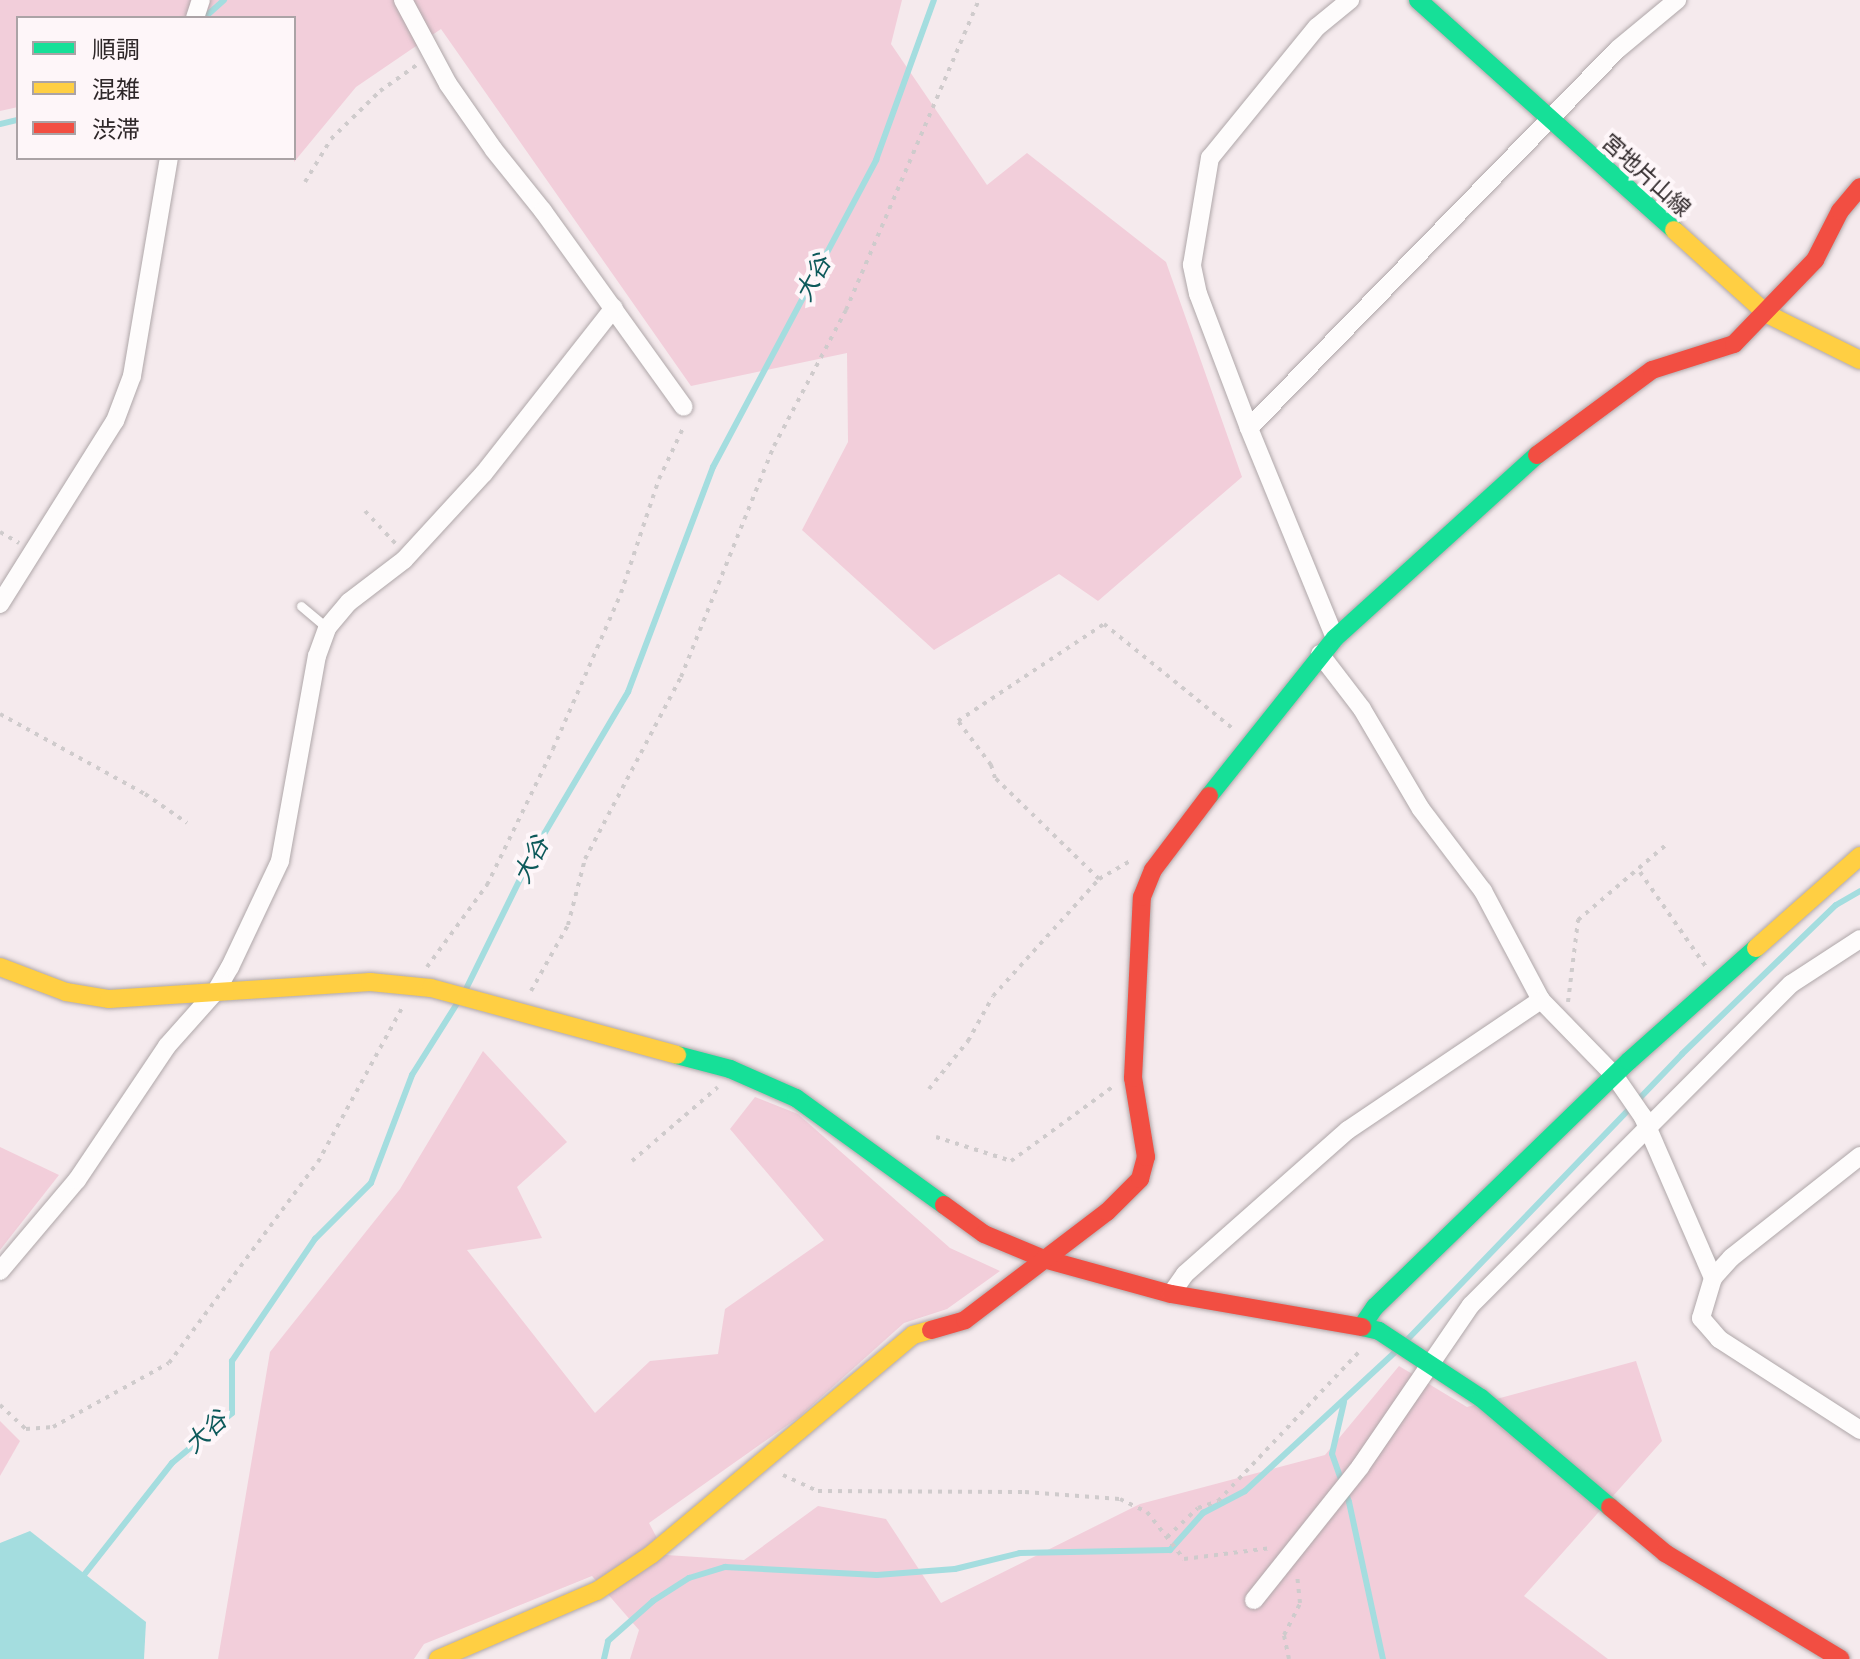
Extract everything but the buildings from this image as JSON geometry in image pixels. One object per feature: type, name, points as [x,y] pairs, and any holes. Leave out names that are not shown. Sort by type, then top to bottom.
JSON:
[{"type":"street","points":[[403,0],[432,55],[494,150],[614,308],[684,407]]},
{"type":"street","points":[[1335,638],[1249,428],[1198,294],[1192,265],[1210,158],[1317,27],[1350,0]]},
{"type":"street","name":"宮地片山線","points":[[1418,0],[1551,123],[1767,314],[1860,360]]},
{"type":"street","points":[[1249,428],[1551,123],[1618,49],[1677,0]]},
{"type":"street","points":[[0,604],[115,421],[132,376],[169,160]]},
{"type":"street","points":[[438,1659],[463,1644],[597,1591],[652,1554],[913,1335],[965,1320],[1140,1179],[1146,1157],[1133,1078],[1142,897],[1164,856],[1249,741],[1335,638],[1560,434],[1652,370],[1734,344],[1767,314],[1815,260],[1840,211],[1860,187]]},
{"type":"street","points":[[0,1271],[77,1180],[167,1046],[216,991],[280,861],[317,656],[327,628],[349,602],[408,556],[484,473],[614,308]]},
{"type":"street","points":[[1320,654],[1362,709],[1421,809],[1483,891],[1541,1000],[1614,1075],[1646,1129],[1713,1278]]},
{"type":"street","points":[[1370,1329],[1375,1307],[1614,1075],[1860,856]]},
{"type":"street","points":[[1254,1600],[1360,1467],[1471,1305],[1791,984],[1860,939]]},
{"type":"street","points":[[0,967],[66,992],[109,999],[370,982],[431,988],[730,1069],[796,1098],[984,1234],[1044,1259],[1171,1294],[1370,1329],[1433,1363],[1665,1553],[1841,1659]]},
{"type":"street","points":[[1171,1294],[1185,1274],[1348,1130],[1541,1000]]},
{"type":"street","points":[[1860,1156],[1731,1258],[1713,1278],[1701,1318],[1719,1339],[1860,1430]]},
{"type":"lane","points":[[301,606],[327,628]]},
{"type":"path","points":[[522,1012],[548,954],[568,925],[578,875],[681,677],[774,446],[846,310],[979,0]]},
{"type":"path","points":[[305,182],[331,139],[360,110],[432,55]]},
{"type":"path","points":[[365,511],[408,556]]},
{"type":"path","points":[[1099,879],[995,778],[991,765],[958,721],[1104,624],[1249,741]]},
{"type":"path","points":[[0,714],[145,794],[187,823]]},
{"type":"path","points":[[1567,1028],[1578,920],[1639,871],[1668,843]]},
{"type":"path","points":[[929,1089],[968,1041],[982,1009],[1099,879],[1129,861],[1164,856]]},
{"type":"path","points":[[1639,871],[1717,981]]},
{"type":"path","points":[[632,1161],[716,1090],[730,1069]]},
{"type":"path","points":[[936,1137],[1011,1161],[1064,1120],[1133,1078]]},
{"type":"path","points":[[1167,1538],[1198,1508],[1218,1501],[1370,1329]]},
{"type":"path","points":[[761,1465],[818,1491],[1025,1492],[1120,1499],[1147,1512],[1189,1560],[1295,1545],[1300,1603],[1284,1635],[1289,1659]]},
{"type":"shaded area","points":[[0,0],[902,0],[891,44],[987,185],[1027,153],[1166,262],[1242,477],[1098,601],[1059,574],[934,650],[802,530],[848,442],[847,353],[691,386],[441,29],[356,87],[296,160],[296,16],[16,16],[16,107],[0,111]]},
{"type":"shaded area","points":[[483,1051],[567,1142],[517,1187],[542,1238],[467,1250],[595,1413],[650,1361],[718,1354],[725,1309],[824,1240],[730,1129],[755,1097],[798,1114],[950,1248],[1000,1271],[947,1309],[904,1323],[799,1417],[649,1523],[666,1555],[744,1560],[818,1506],[886,1519],[941,1603],[1140,1504],[1325,1455],[1399,1366],[1467,1407],[1636,1361],[1662,1441],[1524,1596],[1608,1659],[630,1659],[639,1630],[592,1576],[424,1644],[414,1659],[218,1659],[270,1352],[400,1189]]},
{"type":"shaded area","points":[[0,1147],[59,1175],[0,1250]]},
{"type":"shaded area","points":[[0,1421],[20,1441],[0,1476]]},
{"type":"water","points":[[30,1531],[146,1622],[144,1659],[0,1659],[0,1543]]},
{"type":"waterway","points":[[206,16],[224,0]]},
{"type":"waterway","name":"大谷","points":[[466,989],[534,851],[628,692],[713,467],[876,160],[934,0]]},
{"type":"waterway","points":[[0,124],[16,120]]},
{"type":"waterway","points":[[1406,1341],[1682,1054],[1836,905],[1860,891]]},
{"type":"waterway","name":"大谷","points":[[80,1580],[172,1463],[232,1413],[232,1361],[315,1239],[371,1183],[412,1075],[458,1002]]},
{"type":"waterway","points":[[604,1659],[608,1641],[653,1601],[689,1578],[725,1567],[877,1575],[955,1569],[1020,1553],[1170,1550],[1203,1513],[1245,1491],[1395,1352]]},
{"type":"waterway","points":[[1344,1402],[1332,1454],[1349,1502],[1383,1659]]},
{"type":"traffic: fast","points":[[1418,0],[1674,230]]},
{"type":"traffic: fast","points":[[1209,796],[1335,638],[1537,455]]},
{"type":"traffic: fast","points":[[1362,1326],[1375,1307],[1629,1061],[1756,948]]},
{"type":"traffic: fast","points":[[677,1055],[730,1069],[796,1098],[944,1205]]},
{"type":"traffic: fast","points":[[1362,1327],[1379,1331],[1481,1398],[1610,1507]]},
{"type":"traffic: slow","points":[[1674,230],[1767,314],[1860,360]]},
{"type":"traffic: slow","points":[[1756,948],[1860,856]]},
{"type":"traffic: slow","points":[[0,967],[66,992],[109,999],[370,982],[431,988],[677,1055]]},
{"type":"traffic: slow","points":[[438,1659],[597,1591],[652,1554],[913,1335],[931,1330]]},
{"type":"traffic: jam","points":[[1537,455],[1652,370],[1734,344],[1815,260],[1840,211],[1860,187]]},
{"type":"traffic: jam","points":[[931,1330],[965,1320],[1107,1212],[1140,1179],[1146,1157],[1133,1078],[1142,897],[1153,870],[1209,796]]},
{"type":"traffic: jam","points":[[944,1205],[984,1234],[1044,1259],[1171,1294],[1362,1327]]},
{"type":"traffic: jam","points":[[1610,1507],[1665,1553],[1841,1659]]}]
